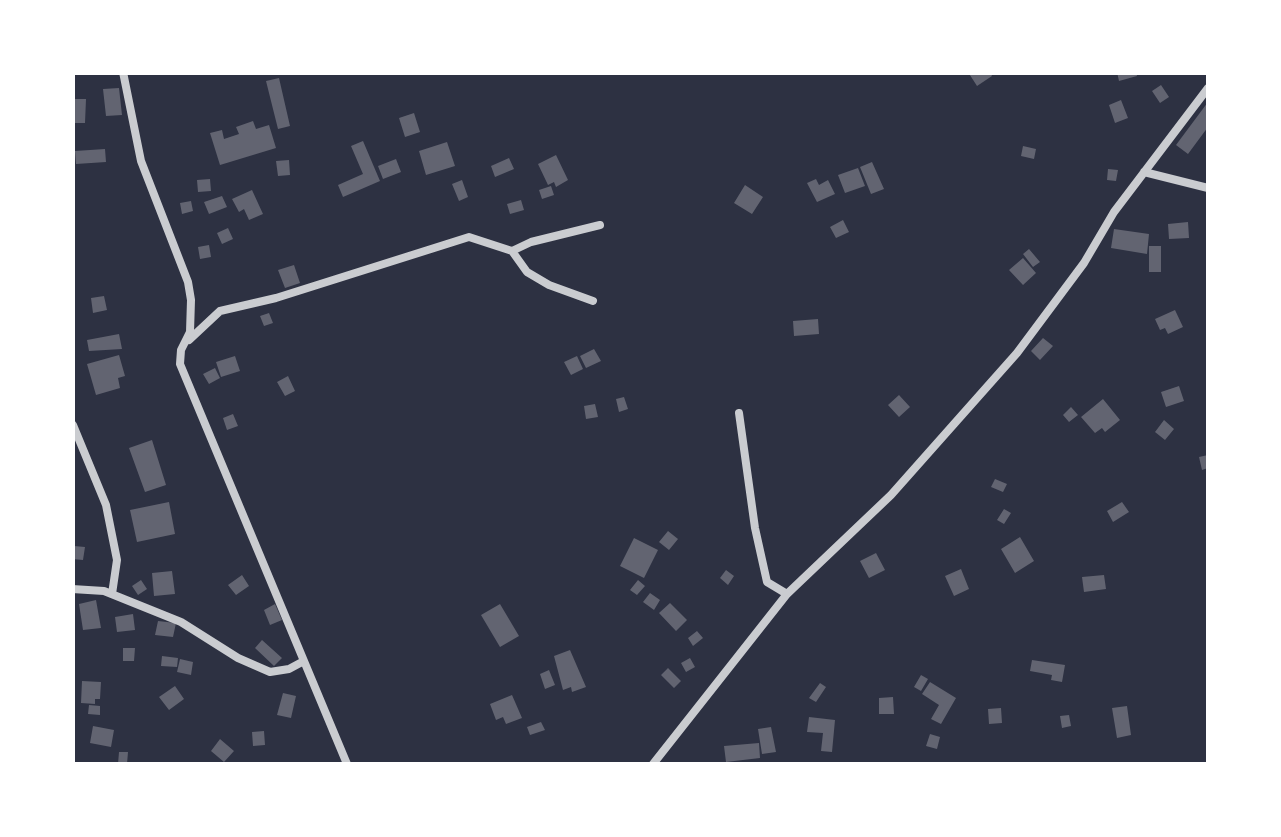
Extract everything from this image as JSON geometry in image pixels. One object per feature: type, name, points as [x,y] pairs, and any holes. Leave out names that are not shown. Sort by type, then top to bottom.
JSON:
[{"type":"street","points":[[123,72],[140,161],[188,282],[192,317],[186,344]]},
{"type":"street","points":[[652,764],[788,594],[913,472],[1017,353],[1050,312],[1114,212],[1208,88]]},
{"type":"street","points":[[1144,172],[1208,188]]},
{"type":"street","points":[[512,250],[600,225]]},
{"type":"street","points":[[347,764],[188,389],[180,364],[181,350],[220,311],[276,298],[469,237],[512,250],[527,272],[593,302]]},
{"type":"street","points":[[738,413],[767,582],[788,594]]},
{"type":"street","points":[[73,425],[106,505],[116,560],[112,594]]},
{"type":"street","points":[[72,589],[112,594],[181,622],[238,658],[270,672],[288,670],[302,662]]},
{"type":"building","points":[[968,72],[990,72],[992,76],[977,86]]},
{"type":"building","points":[[1117,72],[1136,72],[1137,76],[1119,81]]},
{"type":"building","points":[[279,78],[290,126],[278,129],[266,81]]},
{"type":"building","points":[[1161,85],[1169,97],[1160,103],[1152,91]]},
{"type":"building","points":[[119,88],[122,115],[106,116],[103,89]]},
{"type":"building","points":[[72,99],[86,99],[85,123],[72,123]]},
{"type":"building","points":[[1121,100],[1128,118],[1115,123],[1109,105]]},
{"type":"building","points":[[1208,102],[1208,127],[1188,154],[1176,145]]},
{"type":"building","points":[[414,113],[420,132],[405,137],[399,118]]},
{"type":"building","points":[[253,121],[256,129],[269,125],[276,148],[220,165],[210,133],[222,130],[224,139],[239,134],[236,127]]},
{"type":"building","points":[[363,141],[380,181],[343,197],[338,185],[363,174],[351,146]]},
{"type":"building","points":[[447,142],[455,166],[426,175],[419,151]]},
{"type":"building","points":[[1023,146],[1036,149],[1034,159],[1021,156]]},
{"type":"building","points":[[105,149],[106,162],[76,164],[75,151]]},
{"type":"building","points":[[556,155],[568,180],[556,187],[554,182],[548,185],[538,164]]},
{"type":"building","points":[[509,158],[514,169],[495,177],[491,166]]},
{"type":"building","points":[[396,159],[401,172],[383,179],[378,166]]},
{"type":"building","points":[[289,160],[290,175],[278,176],[276,161]]},
{"type":"building","points":[[872,162],[884,189],[871,194],[860,167]]},
{"type":"building","points":[[858,168],[865,186],[845,193],[838,175]]},
{"type":"building","points":[[1108,169],[1118,170],[1116,181],[1107,180]]},
{"type":"building","points":[[210,179],[211,191],[198,192],[197,180]]},
{"type":"building","points":[[816,179],[819,185],[828,180],[835,194],[817,202],[807,183]]},
{"type":"building","points":[[462,180],[468,197],[459,201],[452,184]]},
{"type":"building","points":[[745,185],[763,197],[752,214],[734,203]]},
{"type":"building","points":[[551,186],[554,195],[542,199],[539,190]]},
{"type":"building","points":[[252,190],[263,214],[249,220],[244,209],[239,212],[232,199]]},
{"type":"building","points":[[222,196],[227,207],[209,214],[204,202]]},
{"type":"building","points":[[521,200],[524,210],[510,214],[507,204]]},
{"type":"building","points":[[191,201],[193,211],[182,214],[180,203]]},
{"type":"building","points":[[843,220],[849,232],[836,238],[830,227]]},
{"type":"building","points":[[1188,222],[1189,238],[1169,239],[1168,224]]},
{"type":"building","points":[[228,228],[233,239],[222,244],[217,233]]},
{"type":"building","points":[[1114,229],[1149,234],[1147,254],[1111,248]]},
{"type":"building","points":[[209,245],[211,257],[200,259],[198,247]]},
{"type":"building","points":[[1149,246],[1161,246],[1161,272],[1149,272]]},
{"type":"building","points":[[1029,249],[1040,262],[1033,267],[1023,254]]},
{"type":"building","points":[[1023,258],[1036,273],[1023,285],[1009,270]]},
{"type":"building","points":[[294,265],[300,283],[285,288],[278,270]]},
{"type":"building","points":[[104,296],[107,310],[93,313],[91,298]]},
{"type":"building","points":[[1175,310],[1183,327],[1168,334],[1165,328],[1160,330],[1155,319]]},
{"type":"building","points":[[269,313],[273,323],[264,326],[260,316]]},
{"type":"building","points":[[818,319],[819,334],[794,336],[793,321]]},
{"type":"building","points":[[119,334],[122,349],[89,351],[87,340]]},
{"type":"building","points":[[1043,338],[1053,346],[1040,360],[1031,351]]},
{"type":"building","points":[[594,349],[601,361],[586,368],[580,356]]},
{"type":"building","points":[[119,355],[125,376],[118,378],[120,388],[96,395],[87,364]]},
{"type":"building","points":[[235,356],[240,371],[221,377],[216,362]]},
{"type":"building","points":[[577,356],[583,369],[571,375],[564,362]]},
{"type":"building","points":[[215,368],[220,378],[209,384],[203,374]]},
{"type":"building","points":[[288,376],[295,391],[285,396],[277,382]]},
{"type":"building","points":[[1179,386],[1184,401],[1166,407],[1161,392]]},
{"type":"building","points":[[899,395],[910,407],[899,417],[888,405]]},
{"type":"building","points":[[624,397],[628,409],[619,412],[616,399]]},
{"type":"building","points":[[1103,399],[1120,420],[1105,432],[1102,428],[1095,433],[1081,417]]},
{"type":"building","points":[[595,404],[598,417],[586,419],[584,406]]},
{"type":"building","points":[[1071,407],[1078,415],[1069,422],[1063,415]]},
{"type":"building","points":[[233,414],[238,426],[227,430],[223,418]]},
{"type":"building","points":[[1164,420],[1174,429],[1165,440],[1155,432]]},
{"type":"building","points":[[152,440],[166,485],[145,492],[129,448]]},
{"type":"building","points":[[1208,455],[1208,468],[1202,470],[1199,457]]},
{"type":"building","points":[[995,479],[1007,484],[1003,492],[991,487]]},
{"type":"building","points":[[169,502],[175,534],[137,542],[130,510]]},
{"type":"building","points":[[1122,502],[1129,512],[1113,522],[1107,511]]},
{"type":"building","points":[[1004,509],[1011,513],[1004,524],[997,520]]},
{"type":"building","points":[[668,531],[678,539],[669,550],[659,542]]},
{"type":"building","points":[[1020,537],[1034,561],[1015,573],[1001,549]]},
{"type":"building","points":[[634,538],[658,550],[644,578],[620,566]]},
{"type":"building","points":[[74,546],[85,547],[83,560],[72,559]]},
{"type":"building","points":[[876,553],[885,570],[869,578],[860,561]]},
{"type":"building","points":[[961,569],[969,589],[954,596],[945,576]]},
{"type":"building","points":[[726,570],[734,576],[728,585],[720,578]]},
{"type":"building","points":[[172,571],[175,594],[154,596],[152,573]]},
{"type":"building","points":[[242,575],[249,586],[236,595],[228,585]]},
{"type":"building","points":[[1104,575],[1106,589],[1084,592],[1082,577]]},
{"type":"building","points":[[141,580],[147,589],[138,595],[132,586]]},
{"type":"building","points":[[638,580],[645,586],[637,595],[630,590]]},
{"type":"building","points":[[650,593],[660,600],[654,610],[643,602]]},
{"type":"building","points":[[96,600],[101,628],[83,630],[79,604]]},
{"type":"building","points":[[670,603],[687,620],[676,631],[659,613]]},
{"type":"building","points":[[275,604],[282,620],[270,625],[264,610]]},
{"type":"building","points":[[500,604],[519,636],[500,647],[481,615]]},
{"type":"building","points":[[133,614],[135,630],[117,632],[115,617]]},
{"type":"building","points":[[158,621],[176,623],[173,637],[155,635]]},
{"type":"building","points":[[697,631],[703,638],[693,646],[688,638]]},
{"type":"building","points":[[262,640],[282,658],[274,666],[255,648]]},
{"type":"building","points":[[123,648],[135,648],[134,661],[123,661]]},
{"type":"building","points":[[570,650],[586,687],[572,692],[571,687],[563,690],[554,656]]},
{"type":"building","points":[[162,656],[178,658],[177,667],[161,666]]},
{"type":"building","points":[[690,658],[695,667],[686,672],[681,663]]},
{"type":"building","points":[[180,659],[193,662],[191,675],[177,672]]},
{"type":"building","points":[[1032,660],[1065,665],[1062,682],[1051,680],[1052,675],[1030,671]]},
{"type":"building","points":[[668,668],[681,681],[674,688],[661,675]]},
{"type":"building","points":[[549,670],[555,685],[545,689],[540,674]]},
{"type":"building","points":[[921,675],[928,679],[921,691],[914,687]]},
{"type":"building","points":[[82,681],[101,682],[100,699],[95,699],[95,704],[81,703]]},
{"type":"building","points":[[930,682],[956,698],[941,724],[931,719],[939,705],[922,694]]},
{"type":"building","points":[[820,683],[826,687],[816,702],[809,698]]},
{"type":"building","points":[[175,686],[184,699],[169,710],[159,697]]},
{"type":"building","points":[[283,693],[296,696],[291,718],[277,715]]},
{"type":"building","points":[[512,695],[522,718],[506,724],[503,717],[496,720],[490,704]]},
{"type":"building","points":[[893,697],[894,714],[879,714],[879,698]]},
{"type":"building","points":[[89,705],[100,706],[100,715],[88,714]]},
{"type":"building","points":[[1127,706],[1131,735],[1117,738],[1112,708]]},
{"type":"building","points":[[1001,708],[1002,723],[989,724],[988,709]]},
{"type":"building","points":[[1069,715],[1071,726],[1062,728],[1060,716]]},
{"type":"building","points":[[809,717],[835,720],[832,752],[821,751],[823,733],[807,732]]},
{"type":"building","points":[[541,722],[545,730],[530,735],[527,727]]},
{"type":"building","points":[[93,726],[114,730],[111,747],[90,743]]},
{"type":"building","points":[[771,727],[776,752],[762,754],[758,729]]},
{"type":"building","points":[[264,731],[265,745],[253,746],[252,732]]},
{"type":"building","points":[[930,734],[940,737],[937,749],[926,746]]},
{"type":"building","points":[[220,739],[234,751],[224,762],[211,751]]},
{"type":"building","points":[[759,743],[760,758],[726,762],[724,746]]},
{"type":"building","points":[[119,752],[128,752],[127,764],[118,764]]}]
